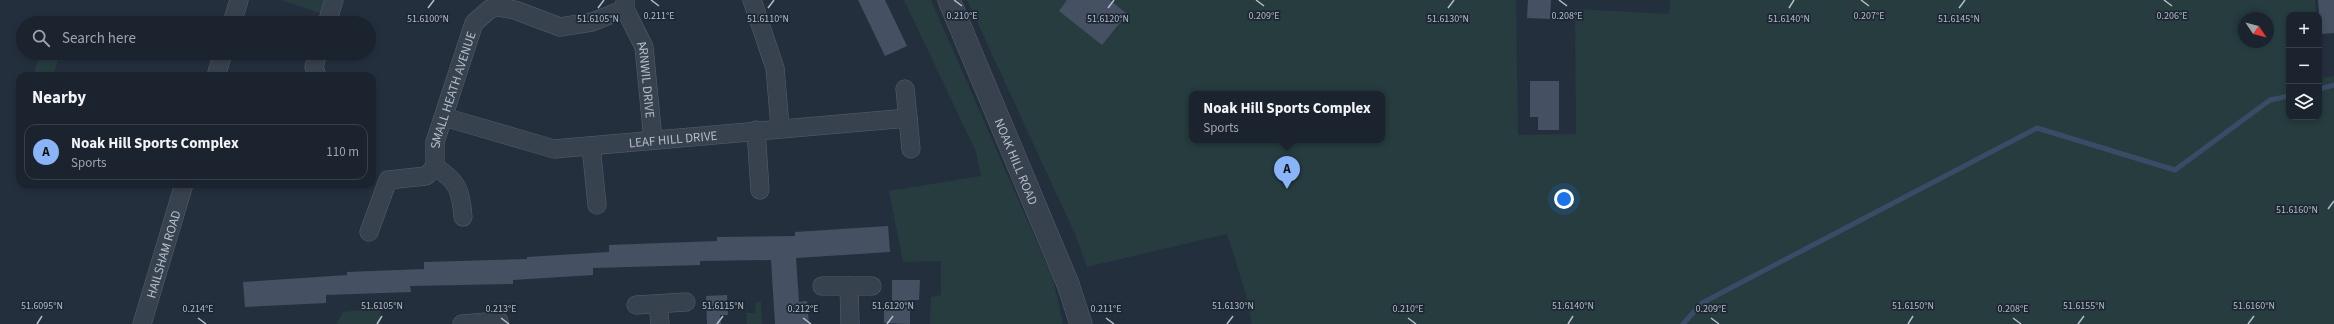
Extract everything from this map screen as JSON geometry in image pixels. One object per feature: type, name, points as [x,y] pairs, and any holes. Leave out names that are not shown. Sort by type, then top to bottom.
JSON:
[{"type":"street","points":[[234,16],[239,0]]},
{"type":"street","points":[[329,16],[334,0]]},
{"type":"street","points":[[752,0],[774,68],[780,128]]},
{"type":"street","name":"NOAK HILL ROAD","points":[[949,0],[1068,284],[1081,324]]},
{"type":"street","name":"SMALL HEATH AVENUE","points":[[369,232],[388,180],[426,176],[435,167],[435,142],[474,23],[490,9],[498,7],[516,10],[560,27],[592,22],[625,5]]},
{"type":"street","name":"ARNWIL DRIVE","points":[[625,5],[644,47],[653,140]]},
{"type":"street","points":[[217,72],[221,60]]},
{"type":"street","points":[[315,72],[314,67],[316,60]]},
{"type":"street","points":[[905,89],[911,149]]},
{"type":"street","name":"LEAF HILL DRIVE","points":[[444,117],[554,149],[756,130],[908,118]]},
{"type":"street","points":[[756,130],[760,190]]},
{"type":"street","points":[[590,146],[597,205]]},
{"type":"street","points":[[435,167],[448,175],[461,192],[463,217]]},
{"type":"street","name":"HAILSHAM ROAD","points":[[142,324],[183,188]]},
{"type":"street","points":[[822,286],[872,286]]},
{"type":"street","points":[[849,286],[850,324]]},
{"type":"street","points":[[636,305],[686,302]]},
{"type":"street","points":[[658,304],[660,324]]},
{"type":"street","points":[[472,324],[499,321]]},
{"type":"green space","points":[[281,0],[326,0],[322,14]]},
{"type":"green space","points":[[904,0],[931,0],[1053,279],[1063,324],[930,324],[931,297],[941,295],[941,261],[903,262],[889,191],[981,176],[976,152]]},
{"type":"green space","points":[[967,0],[1516,0],[1518,135],[1576,134],[1575,9],[1669,14],[1670,0],[2315,0],[2316,12],[2286,12],[2286,120],[2322,120],[2322,78],[2334,76],[2334,324],[1252,324],[1246,294],[1227,234],[1087,267],[1075,234]]},
{"type":"green space","points":[[38,60],[58,60],[54,72],[34,72]]},
{"type":"green space","points":[[756,302],[761,302],[762,324],[747,324],[746,313],[755,313]]},
{"type":"green space","points":[[380,308],[381,324],[336,324],[343,312]]},
{"type":"building","points":[[858,0],[885,0],[907,46],[885,56]]},
{"type":"building","points":[[1067,0],[1110,0],[1127,14],[1102,45],[1059,11]]},
{"type":"building","points":[[1528,0],[1551,0],[1550,19],[1527,18]]},
{"type":"building","points":[[2318,0],[2334,0],[2334,33],[2322,34],[2322,12],[2319,12]]},
{"type":"building","points":[[1530,81],[1559,81],[1559,130],[1538,130],[1538,117],[1530,117]]},
{"type":"building","points":[[888,226],[890,252],[796,258],[799,302],[807,301],[809,324],[775,324],[771,260],[700,261],[700,265],[593,268],[593,275],[513,280],[513,284],[410,286],[411,292],[326,295],[326,303],[245,307],[243,282],[347,275],[347,272],[424,269],[424,262],[527,259],[527,257],[609,252],[609,245],[717,241],[717,237],[795,236],[795,232]]},
{"type":"building","points":[[892,280],[920,280],[919,300],[910,300],[910,324],[884,323],[884,304],[892,304]]},
{"type":"building","points":[[727,295],[728,315],[720,315],[721,324],[707,324],[706,296]]},
{"type":"waterway","points":[[2322,88],[2334,85]]},
{"type":"waterway","points":[[1683,324],[1702,303],[2037,128],[2175,170],[2270,100],[2286,97]]},
{"type":"place","name":"Noak Hill Sports Complex","points":[[1287,189]]}]
